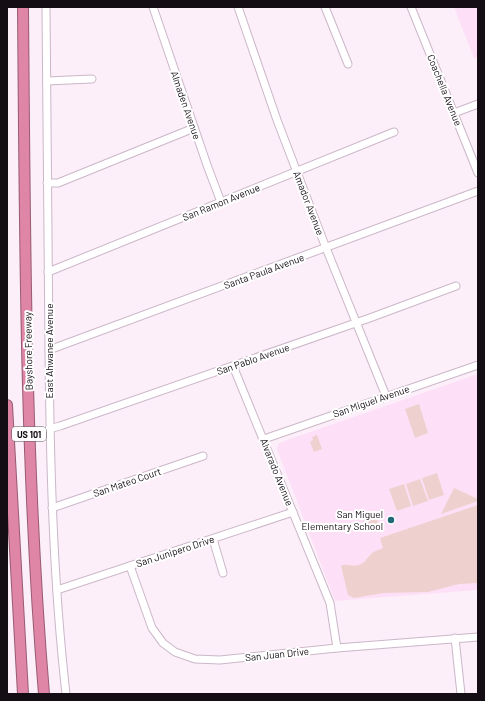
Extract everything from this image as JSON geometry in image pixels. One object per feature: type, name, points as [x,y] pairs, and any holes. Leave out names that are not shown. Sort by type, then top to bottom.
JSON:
[{"type":"highway","name":"Bayshore Freeway","points":[[23,7],[30,465],[33,546],[44,694]]},
{"type":"highway","name":"US 101","points":[[7,405],[23,694]]},
{"type":"highway","points":[[42,678],[47,694]]},
{"type":"street","name":"East Ahwanee Avenue","points":[[46,7],[49,429],[60,642],[66,694]]},
{"type":"street","name":"Almaden Avenue","points":[[153,7],[221,202]]},
{"type":"street","name":"Amador Avenue","points":[[238,7],[277,120],[326,248],[386,396]]},
{"type":"street","points":[[325,7],[348,64]]},
{"type":"street","name":"Coachella Avenue","points":[[411,7],[478,173]]},
{"type":"street","points":[[47,81],[92,79]]},
{"type":"street","points":[[454,113],[478,104]]},
{"type":"street","points":[[47,183],[58,183],[194,128]]},
{"type":"street","name":"San Ramon Avenue","points":[[48,272],[394,132]]},
{"type":"street","name":"Santa Paula Avenue","points":[[49,350],[478,191]]},
{"type":"street","name":"San Pablo Avenue","points":[[49,429],[233,366],[456,286]]},
{"type":"street","name":"San Miguel Avenue","points":[[264,439],[478,365]]},
{"type":"street","name":"Alvarado Avenue","points":[[233,366],[330,603],[337,648]]},
{"type":"street","name":"San Mateo Court","points":[[52,508],[203,456]]},
{"type":"street","name":"San Junipero Drive","points":[[57,590],[293,512]]},
{"type":"street","points":[[213,539],[223,573]]},
{"type":"street","name":"San Juan Drive","points":[[130,566],[152,628],[163,643],[175,652],[195,659],[220,660],[478,636]]},
{"type":"street","points":[[455,638],[461,694]]},
{"type":"shaded area","points":[[454,7],[478,7],[478,57],[474,58]]},
{"type":"shaded area","name":"San Miguel Elementary School","points":[[478,374],[478,590],[335,601],[277,449],[278,444]]},
{"type":"shaded area","points":[[419,404],[428,433],[415,438],[405,409]]},
{"type":"shaded area","points":[[317,435],[322,449],[314,452],[310,442],[313,440],[312,437]]},
{"type":"shaded area","points":[[437,473],[444,495],[429,500],[422,478]]},
{"type":"shaded area","points":[[420,479],[428,501],[413,506],[406,484]]},
{"type":"shaded area","points":[[404,484],[411,506],[397,511],[389,489]]},
{"type":"shaded area","points":[[454,488],[478,499],[478,501],[441,514]]},
{"type":"shaded area","points":[[478,505],[478,583],[459,584],[428,592],[384,593],[354,598],[348,595],[341,566],[362,564],[372,553],[383,548],[380,538]]},
{"type":"shaded area","points":[[375,512],[379,528],[366,531],[362,515]]},
{"type":"place","name":"San Miguel Elementary School","points":[[391,520]]}]
